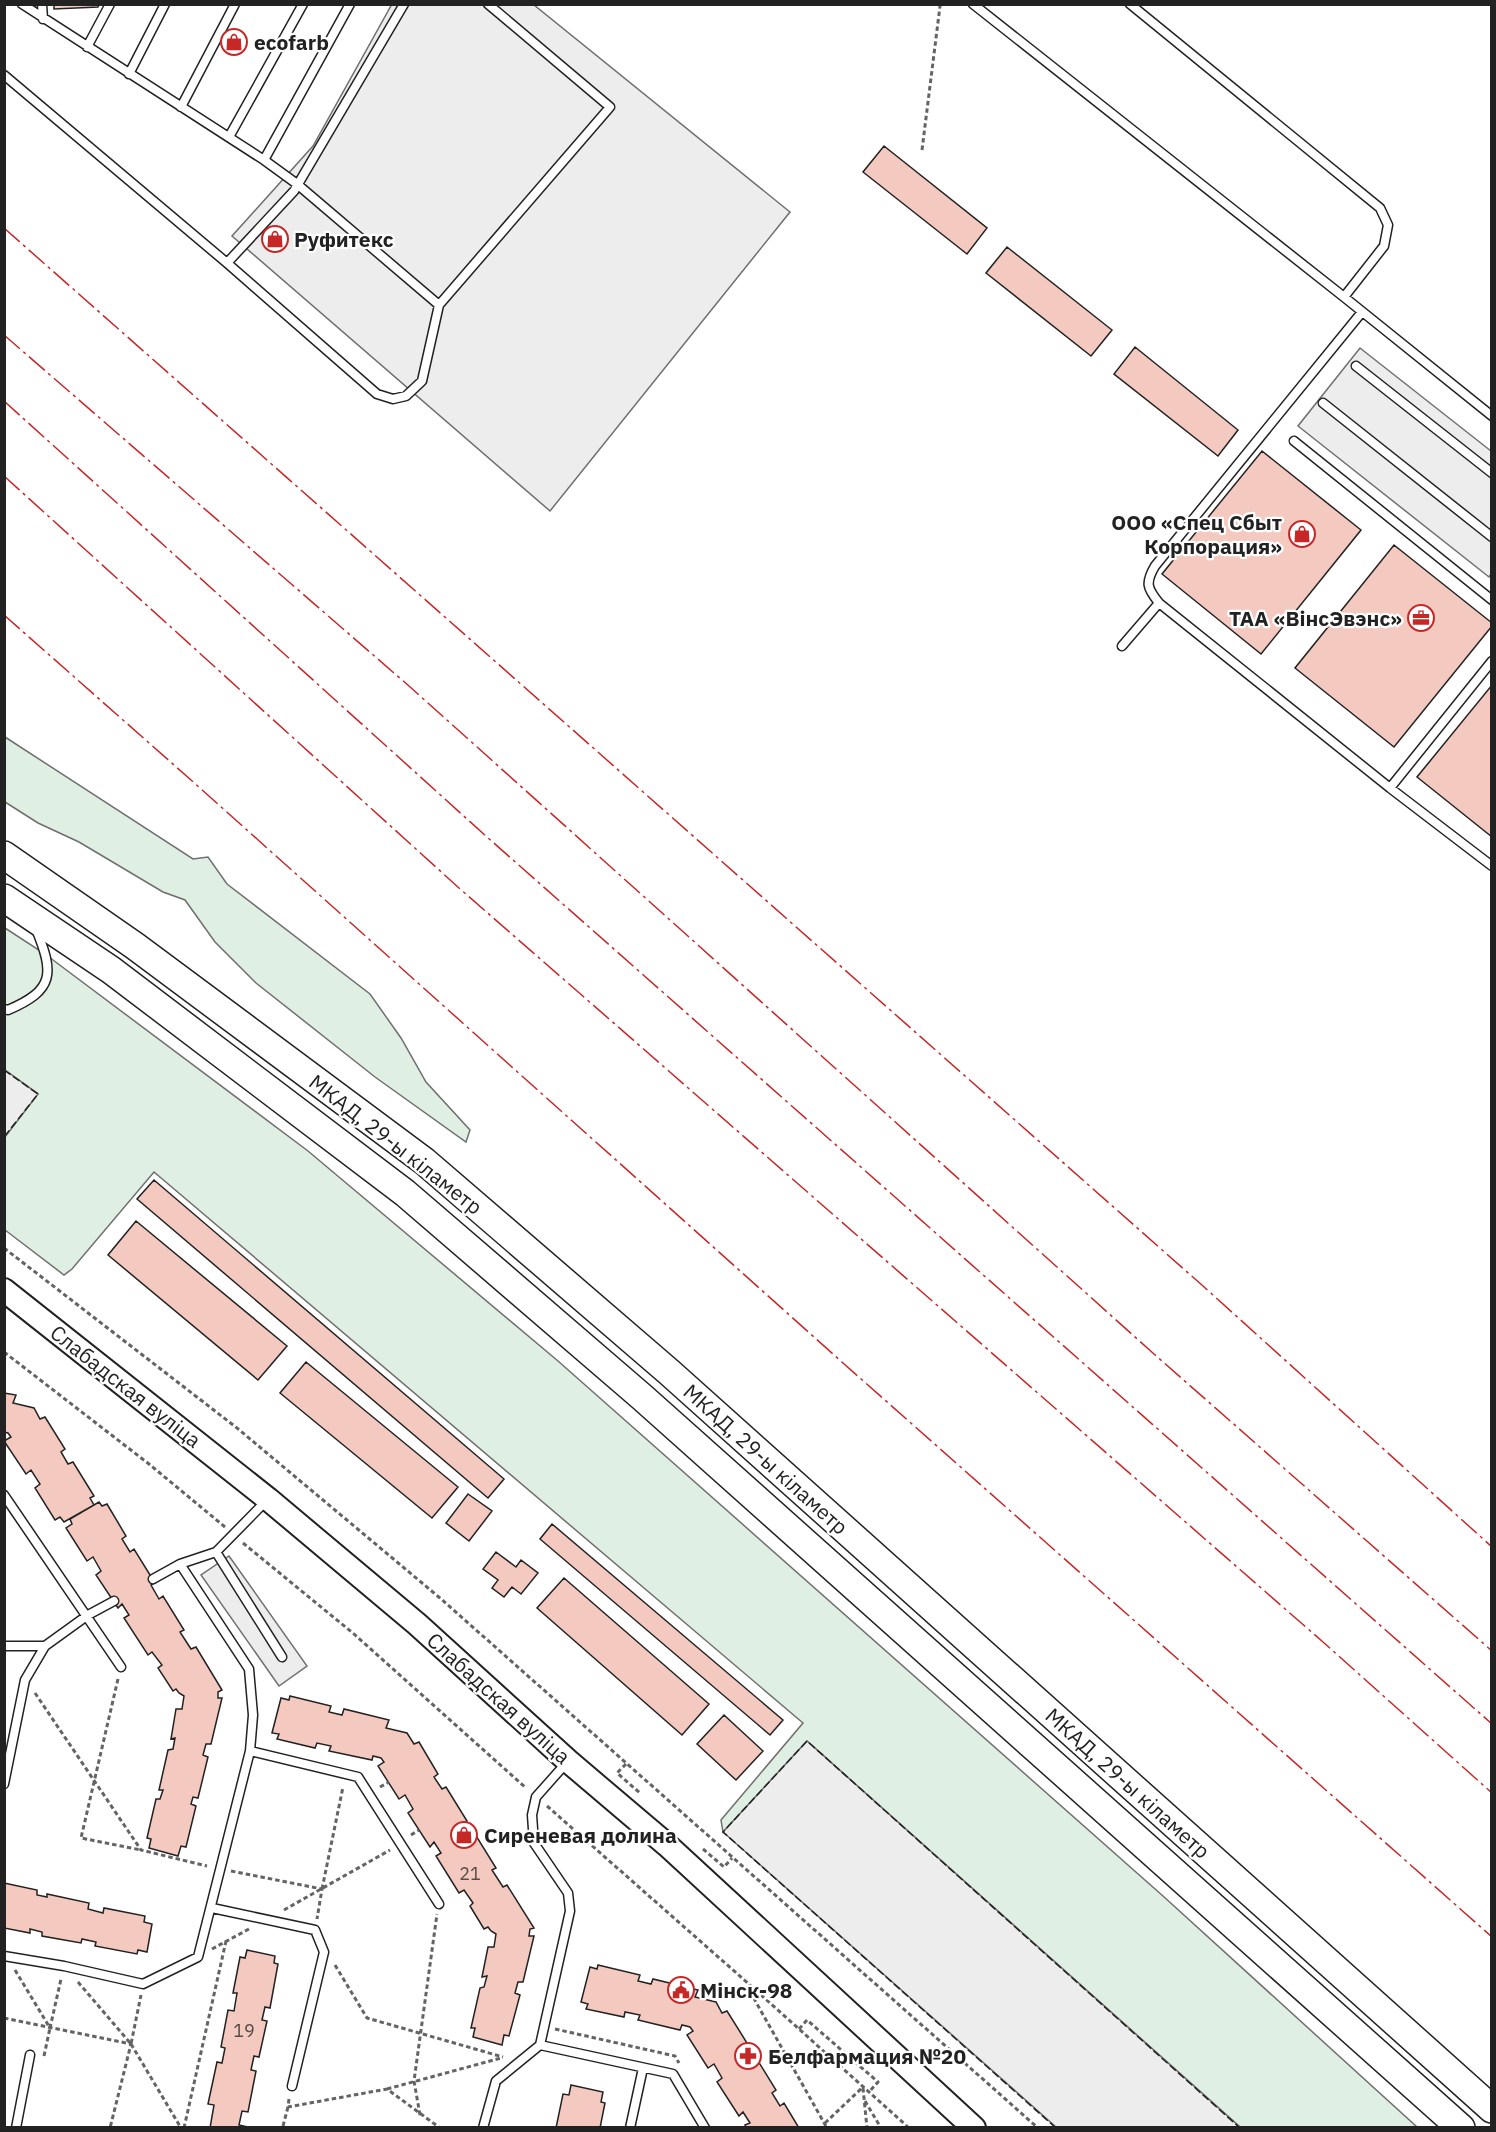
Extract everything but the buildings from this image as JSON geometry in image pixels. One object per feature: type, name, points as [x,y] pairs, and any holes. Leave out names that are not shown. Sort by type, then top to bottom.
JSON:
[{"type":"highway","name":"МКАД, 29-ы кіламетр","points":[[4,855],[135,946],[424,1161],[669,1372],[1491,2109]]},
{"type":"highway","name":"МКАД, 29-ы кіламетр","points":[[4,898],[111,970],[405,1193],[642,1397],[1461,2127]]},
{"type":"main road","name":"Слабадская вуліца","points":[[4,1290],[268,1498],[417,1624],[568,1761],[667,1845],[974,2127]]},
{"type":"lane","points":[[22,4],[264,160],[297,184],[439,305]]},
{"type":"lane","points":[[42,4],[43,19]]},
{"type":"lane","points":[[87,47],[110,4]]},
{"type":"lane","points":[[129,74],[165,4]]},
{"type":"lane","points":[[181,107],[235,4]]},
{"type":"lane","points":[[229,137],[303,4]]},
{"type":"lane","points":[[264,160],[350,4]]},
{"type":"lane","points":[[227,263],[294,190],[404,4]]},
{"type":"lane","points":[[4,75],[227,263],[377,394],[393,399],[406,396],[422,381],[439,305],[610,107],[488,4]]},
{"type":"lane","points":[[973,4],[1491,416]]},
{"type":"lane","points":[[1130,4],[1380,208],[1388,225],[1384,246],[1344,297]]},
{"type":"lane","points":[[1362,312],[1155,566],[1148,578],[1149,591],[1159,603],[1491,866]]},
{"type":"lane","points":[[1356,366],[1491,473]]},
{"type":"lane","points":[[1323,403],[1491,537]]},
{"type":"lane","points":[[1294,441],[1491,600]]},
{"type":"lane","points":[[1122,646],[1159,603]]},
{"type":"lane","points":[[1390,788],[1491,661]]},
{"type":"lane","points":[[4,1009],[8,1010],[29,1001],[43,988],[49,975],[43,946],[30,915]]},
{"type":"lane","points":[[4,1495],[121,1667]]},
{"type":"lane","points":[[153,1579],[180,1564],[216,1552],[268,1498]]},
{"type":"lane","points":[[216,1552],[282,1657]]},
{"type":"lane","points":[[5,1956],[64,1966],[143,1984],[198,1957],[250,1751],[253,1715],[249,1669],[180,1564]]},
{"type":"lane","points":[[4,1784],[25,1680],[45,1646],[114,1601]]},
{"type":"lane","points":[[4,1646],[45,1646]]},
{"type":"lane","points":[[250,1751],[358,1777],[439,1904]]},
{"type":"lane","points":[[483,2127],[496,2081],[540,2045],[570,1911],[568,1893],[534,1843],[532,1815],[536,1797],[568,1761]]},
{"type":"lane","points":[[212,1908],[315,1930],[324,1952],[291,2086]]},
{"type":"lane","points":[[540,2045],[673,2074],[705,2127]]},
{"type":"lane","points":[[16,2127],[30,2055]]},
{"type":"lane","points":[[630,2127],[643,2068]]},
{"type":"path","points":[[922,150],[939,4]]},
{"type":"path","points":[[4,1248],[271,1455],[440,1598],[1038,2127]]},
{"type":"path","points":[[4,1352],[140,1457],[354,1634],[909,2127]]},
{"type":"path","points":[[121,1667],[81,1838],[322,1889]]},
{"type":"path","points":[[25,1680],[96,1780],[141,1850]]},
{"type":"path","points":[[617,1773],[626,1764]]},
{"type":"path","points":[[315,1930],[346,1774]]},
{"type":"path","points":[[408,1837],[419,1830]]},
{"type":"path","points":[[183,2127],[226,1941],[401,1844]]},
{"type":"path","points":[[724,1867],[732,1858]]},
{"type":"path","points":[[420,2115],[414,2081],[439,1904]]},
{"type":"path","points":[[5,1956],[50,2028]]},
{"type":"path","points":[[332,1960],[367,2018],[502,2058]]},
{"type":"path","points":[[64,1966],[131,2044],[183,2127]]},
{"type":"path","points":[[50,2028],[64,1966]]},
{"type":"path","points":[[110,2127],[143,1984]]},
{"type":"path","points":[[750,1984],[748,1988],[826,2125],[863,2086]]},
{"type":"path","points":[[4,2018],[131,2044]]},
{"type":"path","points":[[799,2029],[807,2020],[878,2082],[869,2092]]},
{"type":"path","points":[[288,2107],[387,2089],[502,2058],[540,2045]]},
{"type":"path","points":[[283,2126],[291,2086]]},
{"type":"path","points":[[863,2086],[867,2127]]},
{"type":"path","points":[[387,2089],[420,2115],[440,2127]]},
{"type":"path","points":[[863,2098],[881,2127]]},
{"type":"green space","points":[[5,737],[193,859],[208,857],[227,884],[370,994],[401,1038],[426,1082],[470,1130],[466,1142],[375,1077],[256,983],[215,942],[185,900],[163,892],[79,842],[38,823],[5,802]]},
{"type":"green space","points":[[5,928],[45,954],[308,1151],[558,1361],[1163,1896],[1417,2127],[1240,2127],[807,1741],[723,1832],[721,1820],[803,1723],[154,1172],[72,1269],[64,1275],[5,1230],[4,1137],[38,1094],[5,1070]]},
{"type":"shaded area","points":[[392,4],[534,5],[790,212],[550,511],[232,236],[313,146]]},
{"type":"shaded area","points":[[1360,348],[1491,451],[1491,574],[1489,577],[1298,426]]},
{"type":"shaded area","points":[[5,1070],[38,1094],[5,1137]]},
{"type":"shaded area","points":[[229,1556],[307,1666],[279,1686],[201,1575]]},
{"type":"shaded area","points":[[807,1741],[1240,2127],[1056,2127],[723,1832]]},
{"type":"fence","points":[[4,1070],[38,1094],[4,1137]]},
{"type":"fence","points":[[1056,2128],[723,1832],[807,1741],[1240,2128]]},
{"type":"power","points":[[4,228],[1203,1286],[1492,1547]]},
{"type":"power","points":[[4,335],[409,686],[1154,1354],[1492,1651]]},
{"type":"power","points":[[4,401],[487,837],[1492,1724]]},
{"type":"power","points":[[4,476],[459,888],[1323,1642],[1492,1793]]},
{"type":"power","points":[[4,615],[843,1363],[1492,1937]]},
{"type":"place","name":"ecofarb","points":[[234,42]]},
{"type":"place","name":"Руфитекс","points":[[275,239]]},
{"type":"place","name":"ООО «Спец Сбыт Корпорация»","points":[[1302,534]]},
{"type":"place","name":"ТАА «ВінсЭвэнс»","points":[[1421,618]]},
{"type":"place","name":"Сиреневая долина","points":[[464,1835]]},
{"type":"place","name":"Мінск-98","points":[[681,1990]]},
{"type":"place","name":"Белфармация №20","points":[[748,2056]]}]
